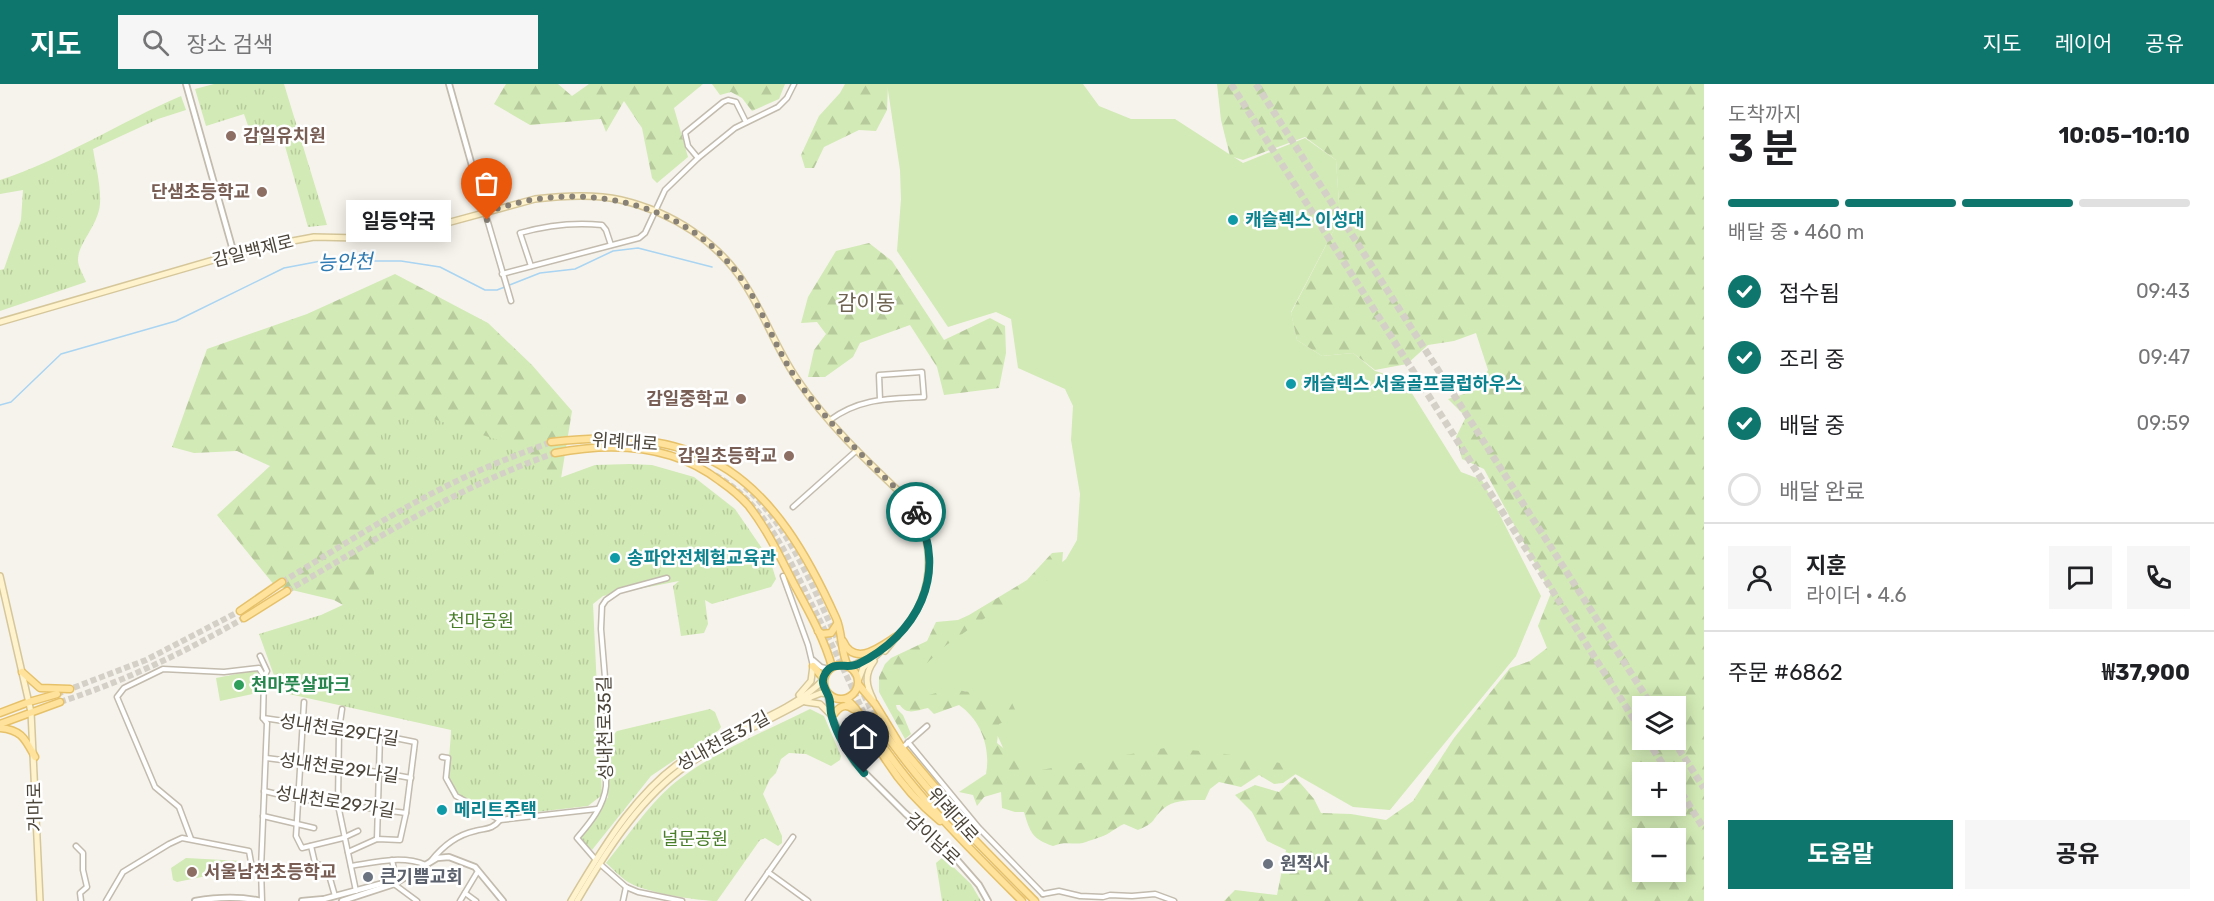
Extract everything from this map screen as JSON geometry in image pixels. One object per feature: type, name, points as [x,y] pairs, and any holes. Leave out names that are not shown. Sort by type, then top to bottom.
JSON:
[{"type":"main road","name":"감일백제로","points":[[0,322],[234,254],[314,237],[358,238],[397,235],[535,199],[552,197],[620,200],[654,210],[685,226],[711,244],[726,259],[746,285],[797,379],[830,420],[908,500],[922,522],[929,548],[927,585],[921,603],[915,615],[897,636],[873,656]]},
{"type":"main road","name":"위례대로","points":[[551,442],[610,438],[648,440],[697,453],[730,471],[758,492],[798,544],[837,620],[843,655],[848,666]]},
{"type":"main road","name":"위례대로","points":[[555,453],[591,447],[642,448],[662,452],[693,463],[716,478],[747,504],[776,549],[816,630],[831,668]]},
{"type":"main road","name":"거마로","points":[[0,576],[31,712],[40,901]]},
{"type":"main road","points":[[240,611],[282,582]]},
{"type":"main road","points":[[244,618],[288,591]]},
{"type":"main road","points":[[816,630],[822,634],[831,633],[837,627],[837,620]]},
{"type":"main road","points":[[841,638],[848,649],[859,655],[869,653],[897,636]]},
{"type":"main road","points":[[897,636],[891,646],[877,658],[868,670],[866,683],[881,721],[952,807],[966,832]]},
{"type":"main road","points":[[848,666],[873,656]]},
{"type":"main road","points":[[833,716],[835,706],[853,694],[859,673],[873,656]]},
{"type":"main road","points":[[813,663],[823,679],[828,694],[834,698],[843,699]]},
{"type":"main road","points":[[791,703],[811,681],[813,663]]},
{"type":"main road","points":[[823,679],[831,668],[841,664],[848,666],[855,672],[858,682],[875,704]]},
{"type":"main road","points":[[22,672],[40,688],[70,689]]},
{"type":"main road","name":"성내천로37길","points":[[736,735],[814,689],[823,679]]},
{"type":"main road","points":[[0,714],[57,694]]},
{"type":"main road","name":"성내천로37길","points":[[571,901],[635,805],[688,757],[818,694],[828,694]]},
{"type":"main road","name":"위례대로","points":[[843,699],[853,705],[869,728],[884,759],[925,809],[958,837],[1022,901]]},
{"type":"main road","points":[[802,703],[810,701],[820,704],[833,716]]},
{"type":"main road","points":[[0,726],[60,702]]},
{"type":"main road","points":[[833,716],[838,709],[846,706],[854,709],[859,716]]},
{"type":"main road","points":[[869,728],[866,723],[873,717],[881,721]]},
{"type":"main road","name":"위례대로","points":[[881,721],[912,770],[966,832],[1035,901]]},
{"type":"main road","points":[[0,726],[16,730],[34,757]]},
{"type":"main road","name":"성내천로37길","points":[[577,901],[598,861]]},
{"type":"street","points":[[186,84],[234,254]]},
{"type":"street","points":[[449,84],[511,301]]},
{"type":"street","points":[[502,274],[639,238],[645,233],[665,190],[698,158],[735,128],[778,107],[787,98],[794,84]]},
{"type":"street","points":[[698,158],[688,146],[686,133],[723,102],[728,100],[736,102],[746,122]]},
{"type":"street","points":[[531,266],[520,232],[546,225],[602,225],[611,245]]},
{"type":"street","points":[[830,420],[845,409],[860,403],[924,397],[922,372],[879,375],[880,400]]},
{"type":"street","points":[[793,507],[858,449]]},
{"type":"street","points":[[783,576],[813,663],[831,668]]},
{"type":"street","name":"성내천로35길","points":[[598,861],[577,838],[605,796],[607,702],[601,629],[602,606],[606,600],[619,591],[667,578]]},
{"type":"street","points":[[195,901],[247,897],[262,901],[261,869],[267,723],[263,718],[264,677],[267,671],[260,656]]},
{"type":"street","points":[[191,839],[179,807],[155,787],[117,697],[124,688],[163,669],[224,672],[259,668],[264,677]]},
{"type":"street","name":"감이남로","points":[[828,694],[833,716],[847,750],[864,773],[958,861],[979,885],[988,901]]},
{"type":"street","points":[[304,702],[296,836],[302,848],[343,838],[358,831]]},
{"type":"street","points":[[342,709],[339,730],[338,805],[343,838],[356,891]]},
{"type":"street","name":"성내천로29다길","points":[[263,718],[415,742],[411,778]]},
{"type":"street","points":[[902,748],[927,726]]},
{"type":"street","points":[[377,839],[380,735]]},
{"type":"street","points":[[908,742],[979,828],[1042,895],[1059,891],[1080,896],[1103,897],[1155,894],[1174,901]]},
{"type":"street","points":[[442,757],[448,758],[446,778],[456,796],[500,820],[598,809]]},
{"type":"street","name":"성내천로29나길","points":[[266,758],[411,778]]},
{"type":"street","points":[[348,852],[377,839],[400,840],[411,778]]},
{"type":"street","name":"성내천로29가길","points":[[264,791],[298,799],[406,813]]},
{"type":"street","points":[[263,816],[314,828]]},
{"type":"street","points":[[428,863],[443,846],[476,830],[495,827],[500,820]]},
{"type":"street","points":[[748,901],[793,837]]},
{"type":"street","points":[[106,901],[123,872],[182,838],[249,851],[252,868],[261,869]]},
{"type":"street","points":[[76,846],[83,853],[83,870],[88,883],[80,893],[81,901]]},
{"type":"street","points":[[311,846],[315,863],[327,868],[335,896]]},
{"type":"street","points":[[342,901],[396,883],[437,858],[449,858],[475,867],[502,901]]},
{"type":"street","points":[[351,866],[392,860],[428,863]]},
{"type":"street","points":[[392,860],[396,883],[414,900]]},
{"type":"street","points":[[598,861],[626,887],[638,892],[682,901]]},
{"type":"street","points":[[460,901],[478,871]]},
{"type":"street","points":[[768,872],[808,901]]},
{"type":"street","points":[[302,901],[335,896],[380,884],[396,883]]},
{"type":"street","points":[[623,901],[626,887]]},
{"type":"street","points":[[465,893],[476,901]]},
{"type":"green space","points":[[214,84],[284,84],[327,225],[308,227],[283,139],[255,146],[244,114],[206,126],[195,89]]},
{"type":"green space","points":[[506,84],[558,84],[572,96],[589,84],[703,84],[674,108],[688,157],[657,183],[652,178],[642,128],[624,101],[606,132],[601,119],[530,125],[494,104]]},
{"type":"green space","points":[[712,84],[785,84],[779,99],[752,111],[742,98],[731,92],[720,95]]},
{"type":"green space","points":[[845,84],[888,84],[887,110],[876,131],[859,130],[824,147],[814,168],[805,168],[801,155],[819,116]]},
{"type":"green space","points":[[887,84],[1083,84],[1099,106],[1131,119],[1175,119],[1243,163],[1305,138],[1336,160],[1340,218],[1291,312],[1297,340],[1322,356],[1353,353],[1375,371],[1403,379],[1461,472],[1482,480],[1541,596],[1516,656],[1390,810],[1353,807],[1290,771],[1032,780],[1013,770],[987,712],[965,691],[911,707],[904,672],[954,632],[1036,584],[1066,559],[1077,540],[1080,494],[1071,440],[1073,406],[1065,389],[1018,368],[1011,319],[996,312],[948,327],[897,251],[901,199],[900,170]]},
{"type":"green space","points":[[1217,84],[1704,84],[1704,901],[1224,901],[1235,890],[1277,895],[1286,850],[1267,841],[1252,812],[1235,795],[1255,785],[1279,792],[1295,777],[1314,799],[1321,813],[1351,814],[1386,820],[1413,801],[1454,738],[1510,668],[1530,661],[1547,648],[1538,626],[1551,593],[1484,469],[1462,459],[1456,437],[1466,417],[1448,399],[1477,390],[1488,370],[1476,333],[1454,341],[1428,345],[1407,364],[1375,370],[1353,353],[1322,356],[1297,340],[1291,313],[1340,218],[1336,160],[1305,137],[1243,160],[1230,156],[1221,120]]},
{"type":"green space","points":[[181,96],[186,110],[158,119],[93,149],[100,204],[96,220],[79,254],[79,266],[86,282],[0,311],[0,270],[4,269],[21,220],[23,190],[0,194],[0,180],[47,162]]},
{"type":"green space","points":[[869,243],[892,261],[944,340],[990,318],[1005,326],[1006,353],[999,388],[944,395],[937,367],[910,325],[860,343],[853,357],[825,377],[808,377],[814,350],[826,334],[817,322],[801,323],[808,297],[836,251]]},
{"type":"green space","points":[[395,274],[488,323],[532,365],[572,411],[556,509],[409,641],[334,600],[275,586],[217,515],[270,466],[237,451],[194,453],[172,447],[207,349],[307,314]]},
{"type":"green space","name":"천마공원","points":[[396,407],[498,440],[554,480],[595,465],[630,464],[652,465],[694,477],[735,509],[770,560],[776,579],[771,587],[712,604],[705,600],[708,624],[704,633],[681,636],[673,586],[679,581],[603,596],[593,604],[602,795],[588,806],[502,816],[495,814],[463,798],[452,785],[449,778],[451,730],[280,692],[259,634],[321,615],[373,591],[382,414]]},
{"type":"green space","points":[[1063,552],[1062,565],[1048,580],[1005,604],[945,646],[927,663],[913,670],[908,675],[908,686],[914,699],[951,689],[975,693],[988,707],[998,708],[1012,703],[1018,716],[999,724],[997,743],[1028,768],[1041,770],[1165,748],[1213,752],[1286,764],[1300,771],[1283,783],[1274,784],[1259,775],[1241,787],[1219,782],[1210,789],[1205,800],[1172,803],[1163,809],[1151,823],[1138,830],[1124,824],[1086,842],[1053,846],[1040,841],[1033,834],[1024,812],[1002,808],[1001,792],[984,797],[977,806],[973,795],[959,792],[986,774],[987,754],[983,735],[973,718],[959,705],[934,714],[928,708],[909,711],[896,705],[911,734],[905,739],[879,692],[879,677],[885,664],[891,658],[927,641],[936,622],[958,620],[969,615],[1027,580],[1052,553]]},
{"type":"green space","name":"천마풋살파크","points":[[257,670],[262,692],[220,701],[216,678]]},
{"type":"green space","name":"널문공원","points":[[710,709],[715,712],[721,727],[719,730],[651,776],[592,850],[579,838],[590,826],[608,797],[611,737],[617,731]]},
{"type":"green space","name":"널문공원","points":[[810,709],[824,716],[841,756],[840,760],[831,766],[806,754],[789,753],[781,759],[776,773],[770,779],[763,794],[782,836],[782,843],[778,846],[765,838],[760,840],[717,901],[684,898],[635,886],[606,863],[654,803],[672,785],[704,762]]},
{"type":"green space","points":[[943,857],[971,884],[981,901],[942,901],[936,863]]},
{"type":"green space","points":[[186,858],[242,861],[241,869],[177,882],[173,880],[171,868]]},
{"type":"waterway","name":"능안천","points":[[0,405],[11,402],[61,354],[176,321],[284,268],[321,261],[401,261],[440,267],[485,290],[497,290],[540,273],[575,269],[613,251],[638,248],[712,267]]},
{"type":"tunnel","points":[[1231,84],[1632,716]]},
{"type":"tunnel","points":[[1256,84],[1646,696]]},
{"type":"tunnel","points":[[282,582],[376,524],[425,497],[484,469],[551,442]]},
{"type":"tunnel","points":[[287,591],[451,498],[485,481],[555,453]]},
{"type":"tunnel","points":[[715,475],[747,500],[773,532],[794,568],[871,729]]},
{"type":"tunnel","points":[[745,487],[761,503],[789,541],[841,647]]},
{"type":"tunnel","points":[[57,694],[146,660],[240,611]]},
{"type":"tunnel","points":[[60,702],[154,665],[244,618]]},
{"type":"tunnel","points":[[848,662],[876,720]]},
{"type":"tunnel","points":[[1654,750],[1661,762]]},
{"type":"tunnel","points":[[1679,750],[1704,788]]},
{"type":"tunnel","points":[[1686,800],[1704,829]]},
{"type":"way so far","points":[[487,220],[485,212],[535,199],[596,198],[620,200],[654,210],[685,226],[711,244],[726,259],[746,285],[783,357],[804,389],[842,433],[908,500],[916,512]]},
{"type":"place","name":"감일유치원","points":[[231,136]]},
{"type":"place","name":"단샘초등학교","points":[[262,192]]},
{"type":"place","name":"일등약국","points":[[487,220]]},
{"type":"place","name":"캐슬렉스 이성대","points":[[1233,220]]},
{"type":"place","name":"캐슬렉스 서울골프클럽하우스","points":[[1291,384]]},
{"type":"place","name":"감일중학교","points":[[741,399]]},
{"type":"place","name":"감일초등학교","points":[[789,456]]},
{"type":"place","name":"송파안전체험교육관","points":[[615,558]]},
{"type":"place","name":"천마풋살파크","points":[[239,685]]},
{"type":"place","name":"메리트주택","points":[[442,810]]},
{"type":"place","name":"원적사","points":[[1268,864]]},
{"type":"place","name":"서울남천초등학교","points":[[192,872]]},
{"type":"place","name":"큰기쁨교회","points":[[368,877]]},
{"type":"district","name":"감이동","points":[[866,302]]},
{"type":"route","points":[[864,773],[847,750],[831,715],[830,699],[823,680],[825,673],[836,665],[849,667],[873,656],[897,636],[915,615],[927,585],[929,569],[929,548],[922,522],[916,512]]}]
